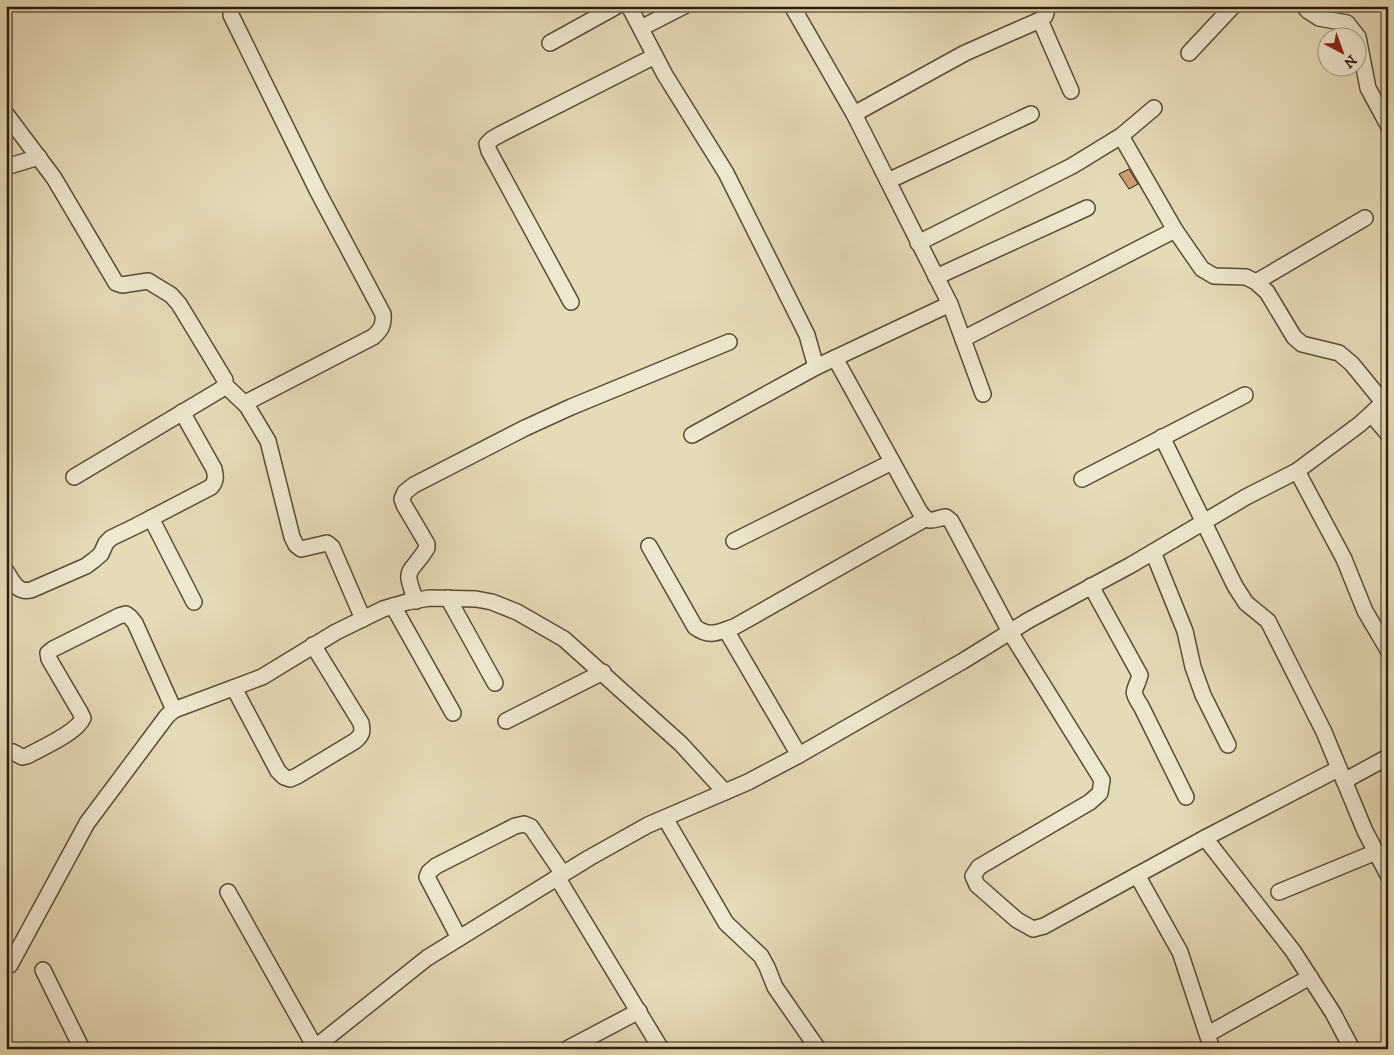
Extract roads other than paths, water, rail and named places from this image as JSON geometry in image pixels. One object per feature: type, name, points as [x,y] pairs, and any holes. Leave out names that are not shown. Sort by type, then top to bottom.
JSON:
[{"type":"street","points":[[550,43],[617,6]]},
{"type":"street","points":[[629,6],[665,75],[726,172],[807,335],[816,367]]},
{"type":"street","points":[[641,28],[684,6]]},
{"type":"street","points":[[792,6],[854,114],[950,304],[983,394]]},
{"type":"street","points":[[854,114],[966,53],[1040,20],[1045,16],[1048,6]]},
{"type":"street","points":[[1189,53],[1233,6]]},
{"type":"street","points":[[1304,6],[1319,18],[1347,23],[1358,37],[1368,88],[1388,125]]},
{"type":"street","points":[[231,15],[317,190],[383,314],[384,322],[380,330],[372,337],[251,400],[247,406]]},
{"type":"street","points":[[1040,20],[1071,91]]},
{"type":"street","points":[[571,302],[489,152],[487,144],[499,135],[655,56]]},
{"type":"street","points":[[918,243],[1072,166],[1121,136],[1154,108]]},
{"type":"street","points":[[6,114],[54,178],[116,283],[122,285],[148,281],[171,296],[185,314],[222,373],[225,385],[247,406],[268,441],[292,537],[296,545],[301,549],[327,543],[332,547],[363,618]]},
{"type":"street","points":[[888,181],[1030,114]]},
{"type":"street","points":[[228,892],[314,1048],[408,971],[427,958],[627,836],[725,792],[799,755],[1029,620],[1246,497],[1297,471],[1360,424],[1385,400],[1352,364],[1339,353],[1302,344],[1294,337],[1267,292],[1256,282],[1246,277],[1214,276],[1202,269],[1175,230],[1121,136]]},
{"type":"street","points":[[6,167],[39,157]]},
{"type":"street","points":[[936,277],[1087,208]]},
{"type":"street","points":[[1256,282],[1365,218]]},
{"type":"street","points":[[963,340],[1175,230]]},
{"type":"street","points":[[692,436],[816,367],[950,304]]},
{"type":"street","points":[[416,601],[408,575],[411,568],[427,548],[427,544],[404,504],[402,499],[405,492],[414,485],[525,428],[729,342]]},
{"type":"street","points":[[835,358],[925,519],[931,521],[946,517],[951,521],[1010,632],[1102,780],[1100,793],[1090,802],[979,867],[973,876],[977,885],[1017,920],[1033,929],[1044,926],[1205,838],[1341,775],[1388,757]]},
{"type":"street","points":[[74,477],[220,390],[225,385]]},
{"type":"street","points":[[1082,479],[1244,395]]},
{"type":"street","points":[[6,571],[19,589],[24,591],[31,590],[94,560],[111,538],[211,487],[215,482],[216,476],[214,469],[182,412]]},
{"type":"street","points":[[1371,414],[1388,434]]},
{"type":"street","points":[[1162,438],[1235,586],[1246,603],[1268,621],[1324,732],[1341,775],[1388,876]]},
{"type":"street","points":[[734,541],[892,462]]},
{"type":"street","points":[[1297,471],[1344,559],[1365,611],[1386,643]]},
{"type":"street","points":[[151,518],[194,602]]},
{"type":"street","points":[[649,546],[695,627],[702,632],[715,634],[734,627],[925,519]]},
{"type":"street","points":[[1152,552],[1186,631],[1192,666],[1202,695],[1228,745]]},
{"type":"street","points":[[1091,586],[1140,675],[1134,689],[1134,696],[1141,706],[1186,798]]},
{"type":"street","points":[[448,598],[495,683]]},
{"type":"street","points":[[10,965],[87,823],[156,728],[174,710],[262,677],[313,645],[363,618],[393,606],[416,601],[448,598],[492,602],[517,612],[564,639],[603,672],[681,744],[725,792]]},
{"type":"street","points":[[393,606],[453,713]]},
{"type":"street","points":[[6,754],[13,752],[22,757],[27,756],[74,729],[81,722],[83,718],[49,659],[48,653],[126,614],[134,623],[174,710]]},
{"type":"street","points":[[726,630],[799,755]]},
{"type":"street","points":[[234,688],[278,771],[284,777],[290,779],[297,776],[355,741],[361,736],[363,731],[361,724],[313,645]]},
{"type":"street","points":[[506,721],[603,672]]},
{"type":"street","points":[[665,818],[726,923],[761,956],[775,987],[818,1049]]},
{"type":"street","points":[[459,938],[427,878],[429,872],[436,866],[516,826],[524,824],[531,827],[661,1049]]},
{"type":"street","points":[[1205,838],[1293,951],[1333,1013],[1352,1049]]},
{"type":"street","points":[[1279,892],[1376,852]]},
{"type":"street","points":[[1137,875],[1180,952],[1212,1049]]},
{"type":"street","points":[[42,970],[82,1049]]},
{"type":"street","points":[[1208,1034],[1310,977]]},
{"type":"street","points":[[567,1049],[639,1011]]}]
